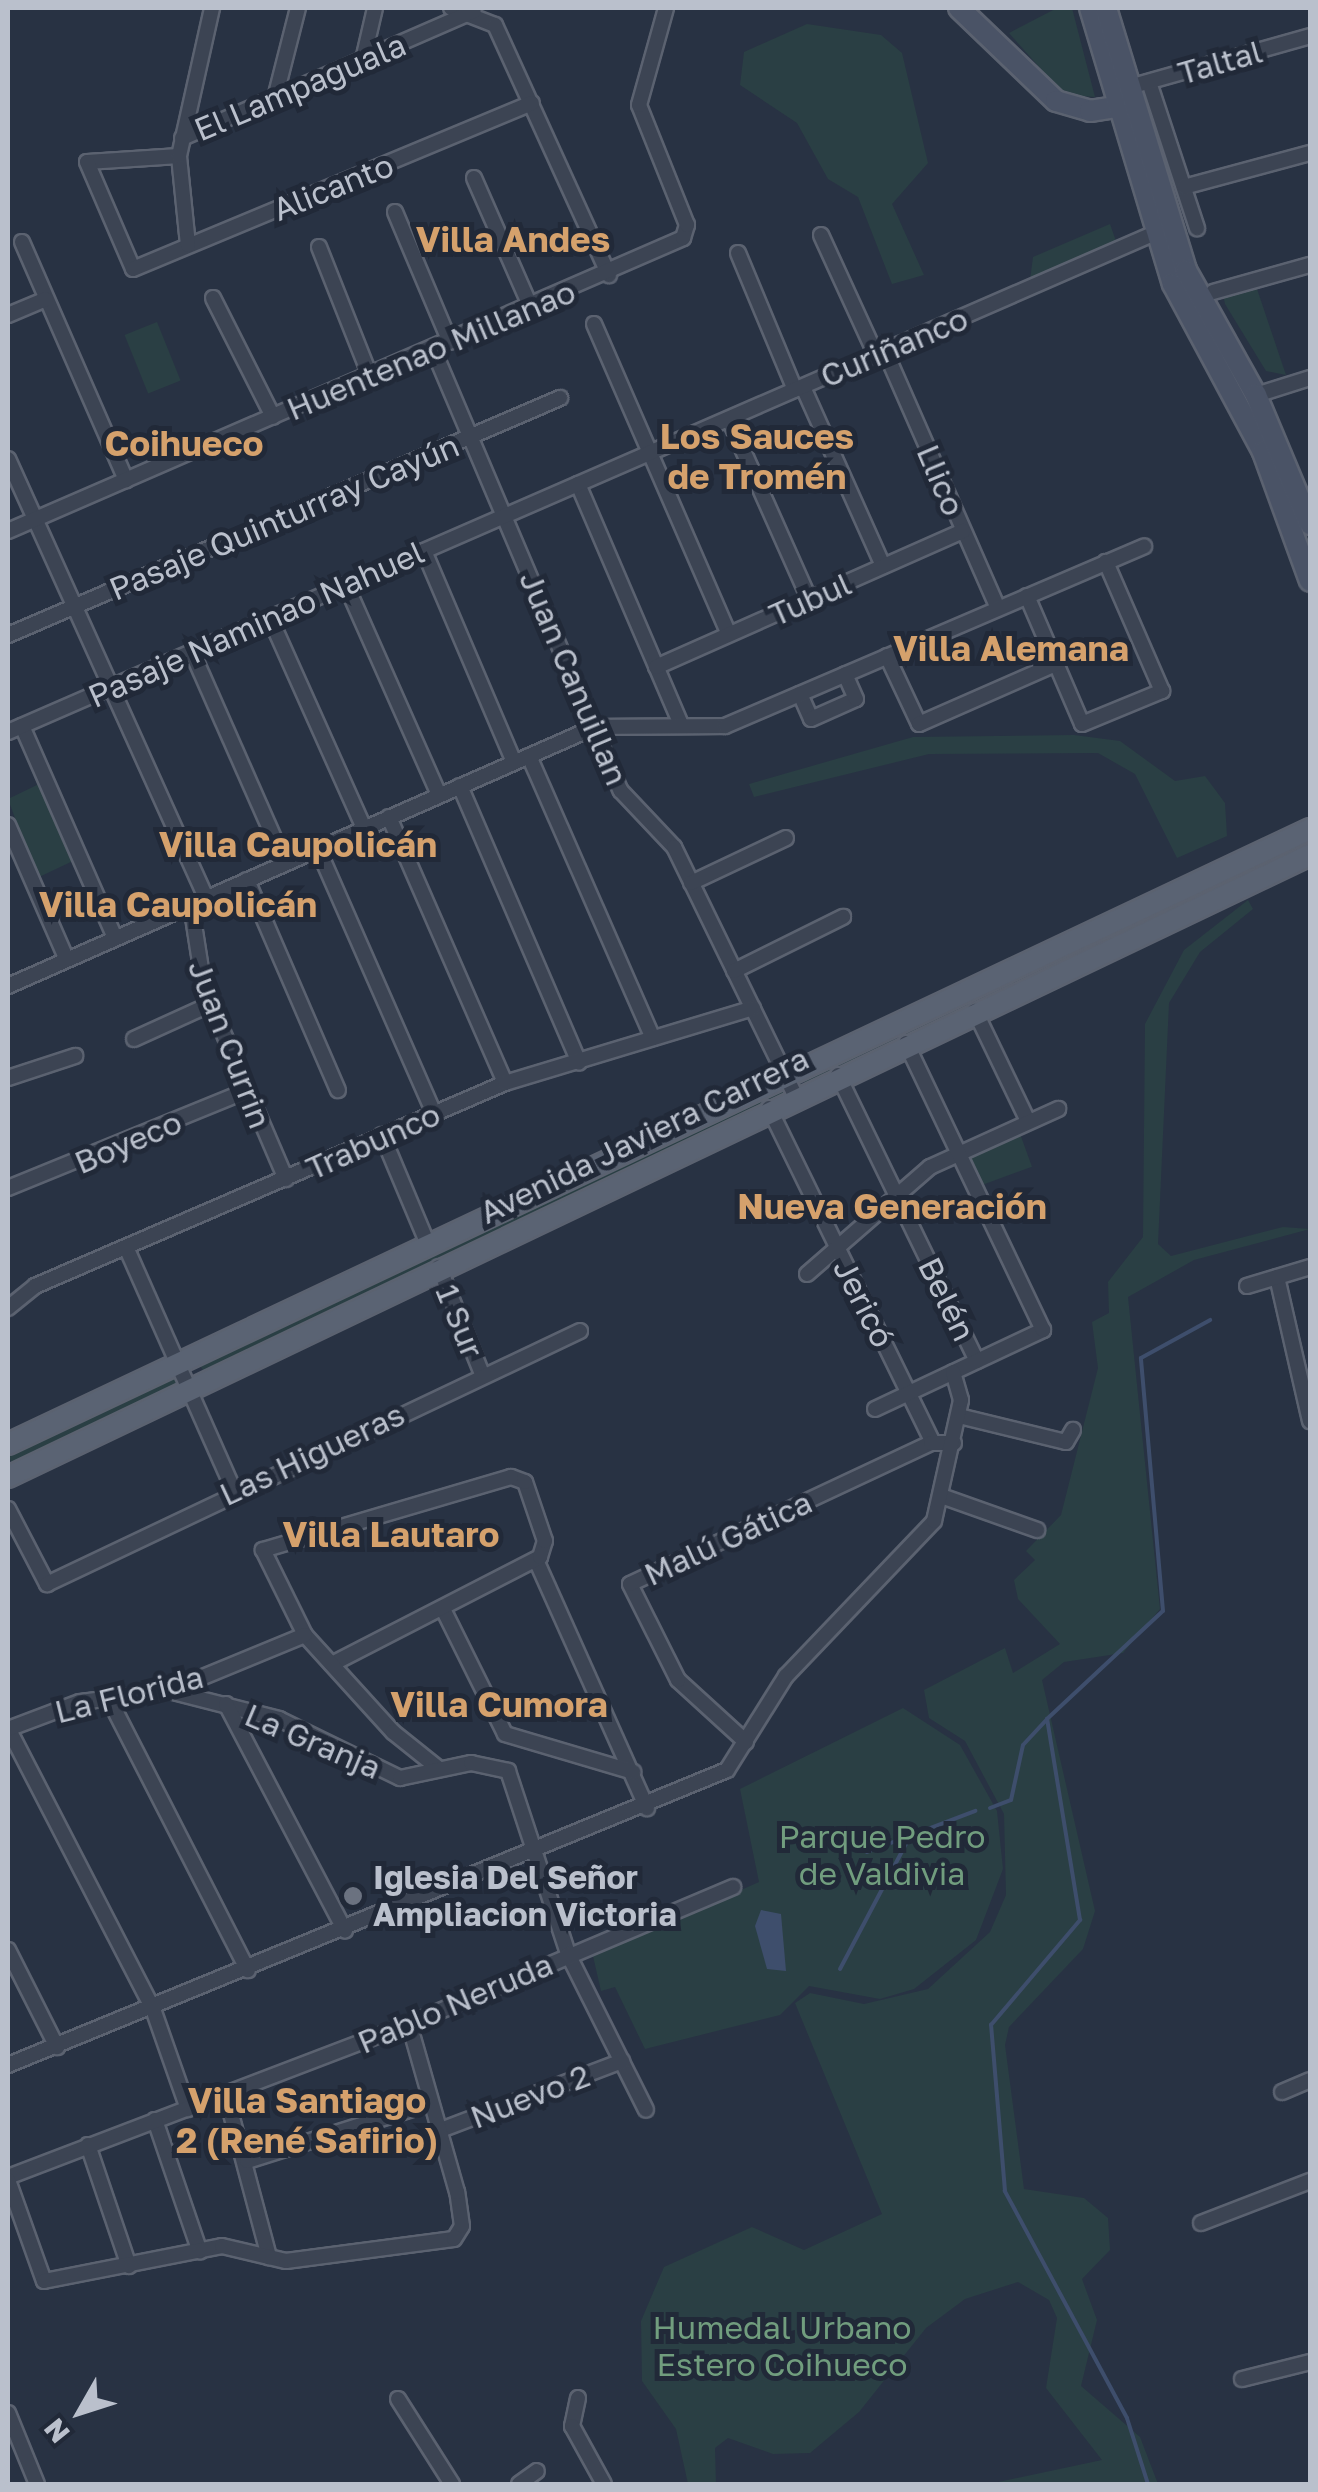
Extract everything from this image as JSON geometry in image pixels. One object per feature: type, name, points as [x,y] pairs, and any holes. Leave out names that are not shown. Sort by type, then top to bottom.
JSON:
[{"type":"main road","name":"Avenida Javiera Carrera","points":[[8,1444],[784,1072],[1310,828]]},
{"type":"main road","name":"Avenida Javiera Carrera","points":[[8,1477],[795,1095],[1310,855]]},
{"type":"street","points":[[188,245],[178,156],[212,8]]},
{"type":"street","points":[[274,102],[298,8]]},
{"type":"street","points":[[362,64],[376,8]]},
{"type":"street","points":[[451,8],[474,11],[496,25],[608,275]]},
{"type":"street","name":"Huentenao Millanao","points":[[8,531],[608,275],[687,230],[639,105],[666,8]]},
{"type":"street","points":[[959,8],[1072,109],[1129,93]]},
{"type":"street","points":[[1090,8],[1129,93],[1184,187],[1198,228]]},
{"type":"street","points":[[1106,8],[1163,229],[1218,371],[1263,452],[1310,580]]},
{"type":"street","name":"El Lampaguala","points":[[182,138],[362,64],[474,11]]},
{"type":"street","name":"Taltal","points":[[1129,93],[1310,36]]},
{"type":"street","name":"Alicanto","points":[[178,156],[87,162],[133,269],[532,103]]},
{"type":"street","points":[[1184,187],[1310,152]]},
{"type":"street","points":[[474,178],[531,308]]},
{"type":"street","points":[[396,212],[450,342]]},
{"type":"street","points":[[1163,229],[1220,339],[1256,395],[1310,524]]},
{"type":"street","name":"Curiñanco","points":[[505,516],[1163,229]]},
{"type":"street","name":"Llico","points":[[820,235],[880,353],[998,608]]},
{"type":"street","points":[[22,242],[126,480]]},
{"type":"street","points":[[319,248],[370,376]]},
{"type":"street","points":[[738,253],[883,566]]},
{"type":"street","points":[[1213,292],[1310,265]]},
{"type":"street","points":[[213,298],[274,418]]},
{"type":"street","points":[[8,315],[46,299]]},
{"type":"street","points":[[594,324],[729,634]]},
{"type":"street","points":[[1220,339],[1218,371],[1239,396],[1256,395],[1310,378]]},
{"type":"street","name":"Juan Canuillan","points":[[433,350],[626,802],[666,835],[795,1095]]},
{"type":"street","name":"Pasaje Quinturray Cayún","points":[[8,635],[560,398]]},
{"type":"street","points":[[729,419],[810,599]]},
{"type":"street","points":[[8,459],[206,898]]},
{"type":"street","points":[[578,484],[681,724]]},
{"type":"street","name":"Pasaje Naminao Nahuel","points":[[14,729],[505,516]]},
{"type":"street","name":"Tubul","points":[[656,666],[962,531]]},
{"type":"street","points":[[8,986],[594,726],[725,726],[1144,546]]},
{"type":"street","points":[[424,551],[653,1038]]},
{"type":"street","points":[[1027,596],[1082,724],[1162,691],[1106,562]]},
{"type":"street","points":[[346,585],[439,795]]},
{"type":"street","points":[[270,618],[364,828]]},
{"type":"street","points":[[192,652],[285,863]]},
{"type":"street","points":[[887,656],[919,724],[1056,664]]},
{"type":"street","points":[[800,694],[812,719],[856,699],[846,674]]},
{"type":"street","points":[[14,729],[115,938]]},
{"type":"street","points":[[460,786],[579,1062]]},
{"type":"street","points":[[389,817],[505,1084]]},
{"type":"street","points":[[8,824],[67,960]]},
{"type":"street","points":[[691,883],[786,838]]},
{"type":"street","points":[[318,849],[434,1113]]},
{"type":"street","points":[[248,880],[338,1090]]},
{"type":"street","name":"Juan Currin","points":[[191,905],[192,944],[211,1004],[286,1179]]},
{"type":"street","points":[[734,971],[843,917]]},
{"type":"street","points":[[134,1039],[211,1004]]},
{"type":"street","name":"Trabunco","points":[[8,1308],[35,1286],[505,1084],[752,1008]]},
{"type":"street","points":[[975,1011],[1028,1121]]},
{"type":"street","points":[[875,1409],[1043,1330],[906,1043]]},
{"type":"street","points":[[8,1078],[74,1056]]},
{"type":"street","name":"Belén","points":[[838,1075],[977,1361]]},
{"type":"street","name":"Boyeco","points":[[8,1188],[246,1091]]},
{"type":"street","name":"Jericó","points":[[768,1108],[933,1443]]},
{"type":"street","points":[[807,1274],[897,1195],[957,1149],[1058,1108]]},
{"type":"street","points":[[382,1135],[427,1242]]},
{"type":"street","points":[[126,1247],[180,1361],[234,1491]]},
{"type":"street","points":[[1247,1286],[1310,1266]]},
{"type":"street","name":"1 Sur","points":[[439,1267],[482,1374]]},
{"type":"street","points":[[1277,1276],[1310,1421]]},
{"type":"street","points":[[8,1292],[35,1286]]},
{"type":"street","name":"Las Higueras","points":[[8,1509],[47,1584],[234,1491],[580,1331]]},
{"type":"street","points":[[8,2065],[535,1854],[727,1770],[786,1676],[922,1538],[944,1497],[958,1416],[953,1372]]},
{"type":"street","points":[[958,1416],[1066,1442],[1073,1430]]},
{"type":"street","name":"Malú Gática","points":[[746,1742],[678,1680],[630,1584],[933,1443],[954,1442]]},
{"type":"street","points":[[332,1664],[444,1611],[536,1560],[545,1545],[528,1486],[511,1477],[263,1550],[305,1636],[332,1664],[438,1768]]},
{"type":"street","points":[[944,1497],[1037,1530]]},
{"type":"street","points":[[536,1560],[647,1808]]},
{"type":"street","points":[[444,1611],[505,1734],[633,1772]]},
{"type":"street","name":"La Florida","points":[[8,1728],[108,1697],[168,1692],[305,1636]]},
{"type":"street","name":"La Granja","points":[[168,1692],[279,1719],[400,1778],[438,1768],[508,1771],[568,1954],[646,2110]]},
{"type":"street","points":[[108,1697],[248,1970]]},
{"type":"street","points":[[226,1704],[345,1931]]},
{"type":"street","points":[[8,1728],[153,2008],[188,2110]]},
{"type":"street","name":"Pablo Neruda","points":[[8,2178],[409,2024],[733,1887]]},
{"type":"street","points":[[8,1950],[58,2047]]},
{"type":"street","points":[[8,2178],[44,2282],[240,2247],[269,2256],[435,2246],[462,2226],[458,2192],[409,2024]]},
{"type":"street","name":"Nuevo 2","points":[[438,2131],[622,2061]]},
{"type":"street","points":[[1282,2092],[1310,2080]]},
{"type":"street","points":[[226,2094],[247,2161],[269,2256]]},
{"type":"street","points":[[247,2161],[431,2104]]},
{"type":"street","points":[[155,2120],[200,2252]]},
{"type":"street","points":[[88,2145],[129,2266]]},
{"type":"street","points":[[1201,2223],[1310,2181]]},
{"type":"street","points":[[1242,2379],[1310,2362]]},
{"type":"street","points":[[578,2398],[572,2426],[604,2484]]},
{"type":"street","points":[[398,2400],[452,2484]]},
{"type":"street","points":[[8,2413],[37,2484]]},
{"type":"street","points":[[519,2484],[537,2471]]},
{"type":"green space","points":[[1057,8],[1072,8],[1095,97],[1064,95],[1009,33]]},
{"type":"green space","points":[[807,24],[881,35],[902,53],[928,163],[892,204],[924,275],[892,284],[858,197],[828,179],[797,123],[740,85],[744,52]]},
{"type":"green space","points":[[1110,224],[1117,244],[1030,280],[1033,257]]},
{"type":"green space","points":[[1256,286],[1286,375],[1266,371],[1225,304],[1223,295]]},
{"type":"green space","points":[[157,322],[181,380],[148,394],[125,335]]},
{"type":"green space","points":[[1074,735],[1120,741],[1175,781],[1205,776],[1225,803],[1227,836],[1177,858],[1135,774],[1098,753],[929,754],[754,797],[749,784],[913,737]]},
{"type":"green space","points":[[41,783],[75,860],[37,878],[8,799]]},
{"type":"green space","points":[[1310,840],[805,1084],[800,1075],[1217,880]]},
{"type":"green space","name":"Humedal Urbano Estero Coihueco","points":[[1248,900],[1253,909],[1200,952],[1169,1003],[1158,1244],[1171,1256],[1283,1227],[1310,1229],[1194,1260],[1128,1297],[1160,1609],[1123,1653],[1064,1662],[1042,1680],[1095,1911],[1083,1949],[1009,2027],[1005,2045],[1024,2189],[1084,2198],[1108,2218],[1110,2250],[1082,2279],[1097,2320],[1081,2386],[1140,2437],[1158,2484],[989,2484],[1102,2460],[1046,2388],[1057,2318],[1049,2300],[1018,2282],[965,2299],[926,2328],[859,2412],[810,2453],[773,2454],[728,2438],[715,2448],[716,2484],[688,2484],[676,2429],[642,2381],[641,2321],[664,2267],[752,2227],[804,2250],[882,2214],[795,2003],[810,1993],[864,2004],[928,1989],[990,1932],[1006,1895],[1004,1814],[965,1741],[929,1718],[924,1690],[1005,1648],[1013,1673],[1060,1644],[1018,1599],[1014,1580],[1035,1560],[1026,1551],[1061,1515],[1098,1368],[1092,1322],[1109,1313],[1108,1282],[1143,1237],[1145,1024],[1184,950]]},
{"type":"green space","points":[[779,1080],[784,1093],[258,1350],[205,1374],[197,1360]]},
{"type":"green space","points":[[1019,1131],[1032,1167],[977,1187],[964,1151]]},
{"type":"green space","points":[[175,1373],[181,1386],[12,1464],[8,1451]]},
{"type":"green space","name":"Parque Pedro de Valdivia","points":[[903,1708],[960,1745],[997,1811],[1003,1869],[976,1940],[914,1989],[880,1999],[809,1986],[780,2015],[645,2049],[615,1987],[601,1991],[593,1956],[759,1882],[740,1789]]},
{"type":"water","points":[[761,1910],[781,1914],[786,1971],[767,1969],[755,1926]]},
{"type":"waterway","points":[[1148,2484],[1127,2418],[1005,2191],[991,2025],[1080,1920],[1047,1719],[1163,1611],[1141,1358],[1210,1320]]},
{"type":"waterway","points":[[990,1808],[1011,1800],[1023,1745],[1047,1719]]},
{"type":"waterway","points":[[867,1852],[975,1811]]},
{"type":"waterway","points":[[840,1969],[906,1844]]},
{"type":"place","name":"Iglesia Del Señor Ampliacion Victoria","points":[[353,1896]]},
{"type":"district","name":"Villa Andes","points":[[513,239]]},
{"type":"district","name":"Coihueco","points":[[184,443]]},
{"type":"district","name":"Los Sauces de Tromén","points":[[757,456]]},
{"type":"district","name":"Villa Alemana","points":[[1011,648]]},
{"type":"district","name":"Villa Caupolicán","points":[[298,844]]},
{"type":"district","name":"Villa Caupolicán","points":[[178,904]]},
{"type":"district","name":"Nueva Generación","points":[[892,1206]]},
{"type":"district","name":"Villa Lautaro","points":[[391,1534]]},
{"type":"district","name":"Villa Cumora","points":[[499,1704]]},
{"type":"district","name":"Villa Santiago 2 (René Safirio)","points":[[307,2120]]}]
